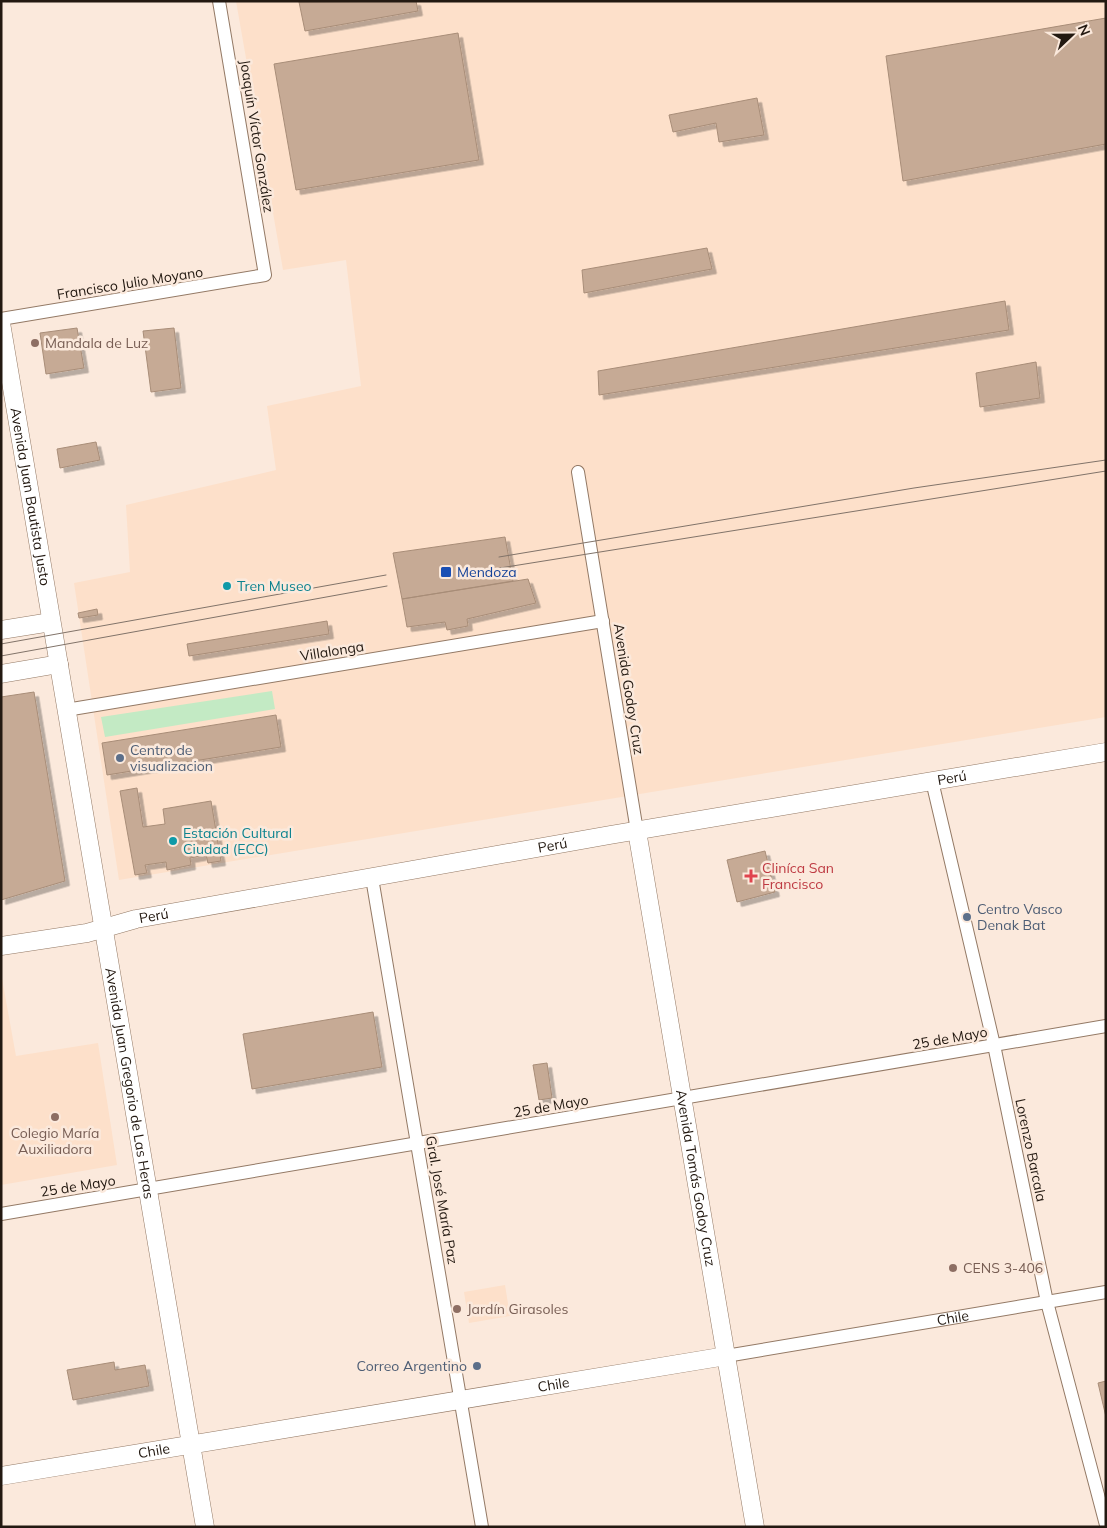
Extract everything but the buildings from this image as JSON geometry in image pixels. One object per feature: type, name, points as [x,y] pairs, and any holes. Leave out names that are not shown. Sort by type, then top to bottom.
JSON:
[{"type":"main road","name":"Avenida Juan Bautista Justo","points":[[1,321],[54,641]]},
{"type":"main road","points":[[1,630],[51,622]]},
{"type":"main road","name":"Avenida Juan Gregorio de Las Heras","points":[[54,641],[205,1527]]},
{"type":"main road","points":[[1,674],[58,664]]},
{"type":"main road","name":"Perú","points":[[1,946],[103,929],[136,919],[637,830],[1106,752]]},
{"type":"main road","name":"Avenida Tomás Godoy Cruz","points":[[637,830],[681,1099],[755,1527]]},
{"type":"main road","name":"Chile","points":[[1,1476],[726,1356]]},
{"type":"street","name":"Joaquín Víctor González","points":[[219,1],[265,276]]},
{"type":"street","name":"Francisco Julio Moyano","points":[[1,321],[265,276]]},
{"type":"street","name":"Avenida Godoy Cruz","points":[[578,472],[637,830]]},
{"type":"street","name":"Villalonga","points":[[66,710],[603,621]]},
{"type":"street","name":"Lorenzo Barcala","points":[[932,782],[994,1045],[1048,1302],[1106,1524]]},
{"type":"street","name":"Gral. José María Paz","points":[[372,878],[482,1527]]},
{"type":"street","name":"25 de Mayo","points":[[1,1214],[1106,1026]]},
{"type":"street","name":"Chile","points":[[726,1356],[1106,1292]]},
{"type":"shaded area","points":[[236,1],[1106,1],[1106,717],[119,880],[74,583],[130,572],[126,505],[276,470],[267,406],[361,386],[346,260],[283,270]]},
{"type":"shaded area","name":"Colegio María Auxiliadora","points":[[1,973],[16,1056],[98,1043],[117,1165],[1,1185]]},
{"type":"shaded area","points":[[505,1285],[510,1316],[469,1323],[464,1292]]},
{"type":"green space","points":[[272,691],[275,709],[105,737],[101,717]]},
{"type":"tram line","points":[[499,557],[914,488],[1106,460]]},
{"type":"tram line","points":[[500,568],[1106,471]]},
{"type":"tram line","points":[[1,644],[386,575]]},
{"type":"tram line","points":[[1,656],[387,586]]},
{"type":"place","name":"Mandala de Luz","points":[[35,343]]},
{"type":"place","name":"Mendoza","points":[[446,572]]},
{"type":"place","name":"Tren Museo","points":[[227,586]]},
{"type":"place","name":"Centro de visualizacion","points":[[120,758]]},
{"type":"place","name":"Estación Cultural Ciudad (ECC)","points":[[173,841]]},
{"type":"place","name":"Cliníca San Francisco","points":[[751,876]]},
{"type":"place","name":"Centro Vasco Denak Bat","points":[[967,917]]},
{"type":"place","name":"Colegio María Auxiliadora","points":[[55,1117]]},
{"type":"place","name":"CENS 3-406","points":[[953,1268]]},
{"type":"place","name":"Jardín Girasoles","points":[[457,1309]]},
{"type":"place","name":"Correo Argentino","points":[[477,1366]]}]
